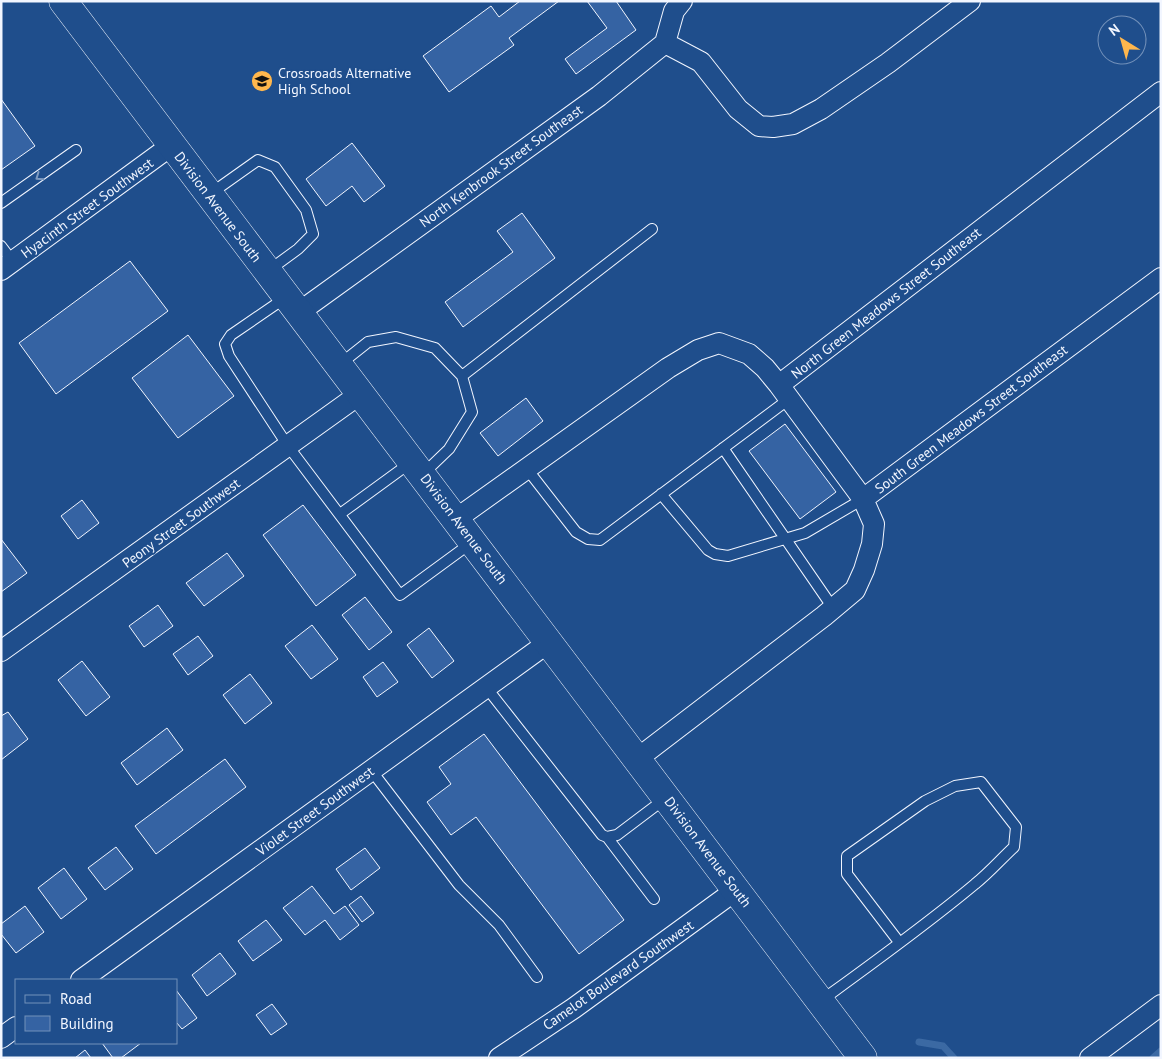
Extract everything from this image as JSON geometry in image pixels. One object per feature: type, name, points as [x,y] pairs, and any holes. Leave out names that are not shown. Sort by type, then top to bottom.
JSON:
[{"type":"main road","name":"Division Avenue South","points":[[63,1],[864,1058]]},
{"type":"street","points":[[682,1],[674,11],[665,43],[701,62],[738,109],[759,126],[773,127],[793,124],[821,109],[970,1]]},
{"type":"street","name":"North Kenbrook Street Southeast","points":[[292,305],[599,96],[665,43]]},
{"type":"street","name":"North Green Meadows Street Southeast","points":[[456,519],[668,368],[698,350],[719,343],[749,354],[765,368],[784,392],[1161,92]]},
{"type":"street","name":"Hyacinth Street Southwest","points":[[5,259],[172,146]]},
{"type":"street","name":"South Green Meadows Street Southeast","points":[[637,758],[855,590],[864,570],[872,544],[874,524],[863,499],[1161,278]]},
{"type":"street","points":[[784,392],[863,499]]},
{"type":"street","name":"Peony Street Southwest","points":[[1,651],[360,394]]},
{"type":"street","name":"Violet Street Southwest","points":[[83,979],[549,642]]},
{"type":"street","name":"Camelot Boulevard Southwest","points":[[499,1058],[574,1008],[736,890]]},
{"type":"street","points":[[1090,1058],[1161,1005]]},
{"type":"street","points":[[1,1038],[15,1028]]},
{"type":"lane","points":[[1,203],[76,150]]},
{"type":"lane","points":[[209,195],[258,160],[275,167],[306,210],[314,234],[298,249],[267,272]]},
{"type":"lane","points":[[462,376],[652,229]]},
{"type":"lane","points":[[292,305],[231,334],[225,344],[229,356],[288,446],[400,595],[473,542]]},
{"type":"lane","points":[[338,366],[368,342],[396,337],[436,348],[462,376],[472,412],[449,449],[340,514]]},
{"type":"lane","points":[[527,469],[576,532],[588,539],[600,540],[723,448],[784,392]]},
{"type":"lane","points":[[723,448],[833,608]]},
{"type":"lane","points":[[661,494],[708,550],[715,554],[728,556],[805,533],[863,499]]},
{"type":"lane","points":[[486,687],[602,835],[607,837],[654,899]]},
{"type":"lane","points":[[371,770],[459,886],[499,925],[537,977]]},
{"type":"lane","points":[[821,1001],[900,942],[976,883],[1014,847],[1016,827],[981,782],[954,786],[924,802],[847,856],[847,874],[900,942]]},
{"type":"lane","points":[[607,837],[616,834],[666,797]]},
{"type":"building","points":[[520,1],[559,1],[509,38],[514,45],[449,92],[423,56],[491,6],[499,17]]},
{"type":"building","points":[[587,1],[616,1],[636,30],[576,74],[565,59],[607,28]]},
{"type":"building","points":[[1,99],[35,146],[1,170]]},
{"type":"building","points":[[352,143],[385,186],[364,202],[352,186],[326,206],[306,179]]},
{"type":"building","points":[[522,213],[555,258],[463,327],[445,302],[513,252],[497,231]]},
{"type":"building","points":[[130,261],[168,311],[56,394],[19,343]]},
{"type":"building","points":[[188,335],[234,396],[178,438],[132,378]]},
{"type":"building","points":[[526,398],[543,421],[498,456],[480,433]]},
{"type":"building","points":[[785,424],[836,492],[800,519],[749,451]]},
{"type":"building","points":[[82,500],[99,523],[78,539],[61,516]]},
{"type":"building","points":[[303,505],[356,575],[316,606],[263,535]]},
{"type":"building","points":[[1,539],[27,573],[1,592]]},
{"type":"building","points":[[227,553],[244,576],[204,606],[186,583]]},
{"type":"building","points":[[365,597],[392,632],[369,650],[342,615]]},
{"type":"building","points":[[158,605],[173,626],[144,647],[129,626]]},
{"type":"building","points":[[312,625],[338,659],[311,679],[285,646]]},
{"type":"building","points":[[429,628],[454,661],[432,678],[407,645]]},
{"type":"building","points":[[198,636],[213,656],[188,675],[173,654]]},
{"type":"building","points":[[82,661],[110,697],[86,716],[58,680]]},
{"type":"building","points":[[383,662],[398,682],[377,697],[363,677]]},
{"type":"building","points":[[250,674],[272,703],[245,724],[223,695]]},
{"type":"building","points":[[8,712],[28,739],[1,760],[1,716]]},
{"type":"building","points":[[167,728],[183,750],[137,785],[121,763]]},
{"type":"building","points":[[484,734],[624,920],[579,954],[476,817],[451,835],[427,802],[451,784],[439,767]]},
{"type":"building","points":[[225,759],[246,787],[156,854],[135,826]]},
{"type":"building","points":[[116,847],[133,869],[105,890],[88,868]]},
{"type":"building","points":[[365,848],[380,868],[351,890],[336,869]]},
{"type":"building","points":[[64,868],[87,899],[61,919],[38,888]]},
{"type":"building","points":[[312,886],[334,914],[345,906],[359,925],[340,940],[325,920],[305,935],[283,908]]},
{"type":"building","points":[[361,896],[374,913],[362,922],[349,905]]},
{"type":"building","points":[[25,906],[44,932],[16,953],[1,934],[1,924]]},
{"type":"building","points":[[266,920],[282,940],[253,961],[238,941]]},
{"type":"building","points":[[220,953],[236,974],[207,996],[192,975]]},
{"type":"building","points":[[178,993],[197,1018],[182,1029],[178,1024]]},
{"type":"building","points":[[272,1004],[287,1024],[271,1035],[256,1015]]},
{"type":"building","points":[[103,1044],[140,1044],[121,1058],[113,1058]]},
{"type":"building","points":[[85,1050],[91,1058],[75,1058]]},
{"type":"waterway","points":[[919,1042],[943,1046],[954,1058]]},
{"type":"waterway","points":[[1153,1058],[1161,1051]]},
{"type":"place","name":"Crossroads Alternative High School","points":[[262,81]]}]
